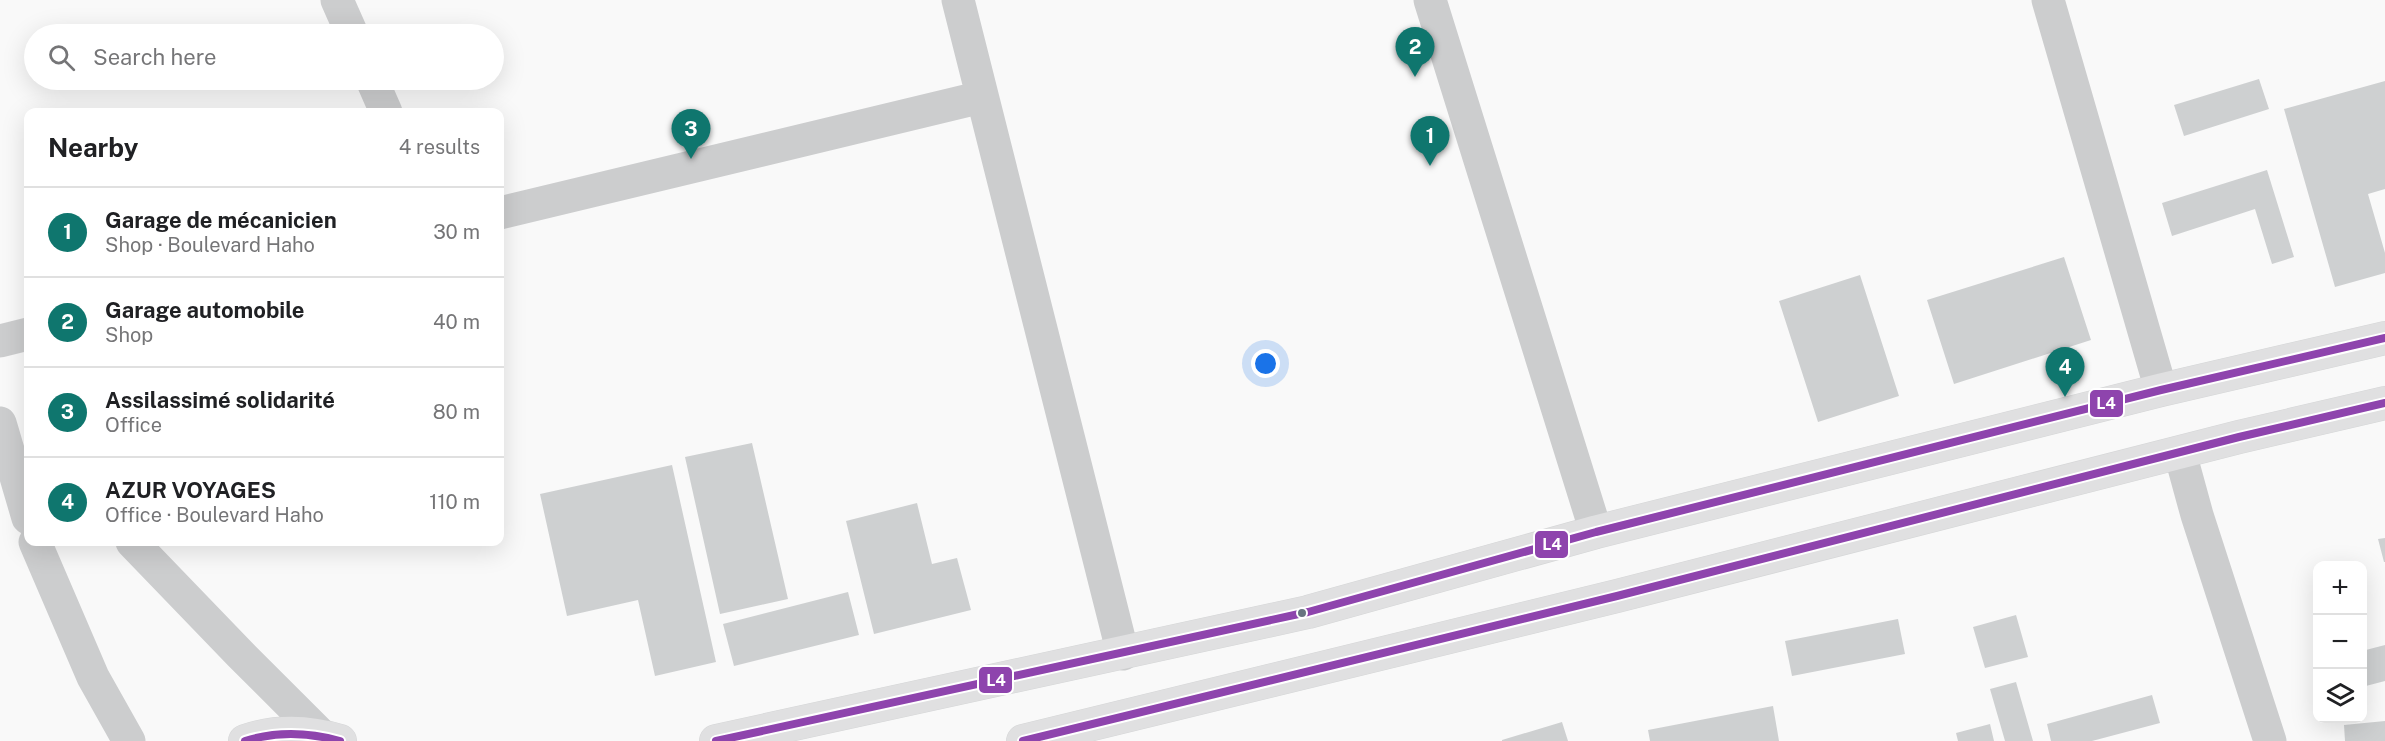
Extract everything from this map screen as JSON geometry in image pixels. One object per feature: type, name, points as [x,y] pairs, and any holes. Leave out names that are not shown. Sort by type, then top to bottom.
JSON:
[{"type":"main road","points":[[716,741],[1308,612],[1596,532],[2161,390],[2385,338]]},
{"type":"main road","points":[[1023,741],[1617,596],[2385,403]]},
{"type":"main road","points":[[245,741],[261,736],[291,732],[331,738]]},
{"type":"street","points":[[337,0],[348,24]]},
{"type":"street","points":[[958,0],[1123,654]]},
{"type":"street","points":[[1430,0],[1596,532]]},
{"type":"street","points":[[2049,0],[2161,390]]},
{"type":"street","points":[[376,90],[384,108]]},
{"type":"street","points":[[504,212],[982,97]]},
{"type":"street","points":[[0,341],[24,335]]},
{"type":"street","points":[[0,411],[24,435]]},
{"type":"street","points":[[0,423],[24,504]]},
{"type":"street","points":[[2180,453],[2197,515],[2270,741]]},
{"type":"street","points":[[37,546],[93,677],[129,741]]},
{"type":"street","points":[[136,546],[240,654],[331,738]]},
{"type":"building","points":[[2259,79],[2269,109],[2184,136],[2174,105]]},
{"type":"building","points":[[2385,81],[2385,189],[2368,194],[2385,253],[2385,273],[2335,287],[2284,109]]},
{"type":"building","points":[[2267,170],[2294,257],[2272,264],[2255,209],[2172,236],[2162,203]]},
{"type":"building","points":[[2064,257],[2091,340],[1954,384],[1927,300]]},
{"type":"building","points":[[1860,275],[1899,396],[1818,422],[1779,301]]},
{"type":"building","points":[[752,443],[788,599],[720,614],[685,457]]},
{"type":"building","points":[[672,465],[716,662],[655,676],[638,600],[567,616],[540,494]]},
{"type":"building","points":[[917,503],[932,564],[957,558],[971,610],[874,634],[846,521]]},
{"type":"building","points":[[2385,538],[2385,562],[2384,562],[2378,539]]},
{"type":"building","points":[[848,592],[859,635],[734,666],[723,624]]},
{"type":"building","points":[[2016,615],[2028,657],[1985,668],[1973,627]]},
{"type":"building","points":[[1898,619],[1905,654],[1792,676],[1785,641]]},
{"type":"building","points":[[2385,645],[2385,681],[2367,686],[2367,650]]},
{"type":"building","points":[[2016,682],[2033,741],[2005,741],[1990,689]]},
{"type":"building","points":[[2152,695],[2160,723],[2092,741],[2051,741],[2047,724]]},
{"type":"building","points":[[1773,706],[1779,741],[1650,741],[1648,730]]},
{"type":"building","points":[[2385,721],[2385,741],[2345,741],[2344,725]]},
{"type":"building","points":[[1562,722],[1568,741],[1502,741],[1502,740]]},
{"type":"building","points":[[1990,724],[1994,741],[1958,741],[1956,733]]},
{"type":"transit line","name":"L4","points":[[716,741],[1308,612],[1596,532],[2161,390],[2385,338]]},
{"type":"transit line","name":"L4","points":[[1023,741],[1617,596],[2239,437],[2385,403]]},
{"type":"transit line","name":"L4","points":[[245,741],[280,734],[316,736],[340,741]]},
{"type":"place","name":"Garage automobile","points":[[1415,77]]},
{"type":"place","name":"Assilassimé solidarité","points":[[691,159]]},
{"type":"place","name":"Garage de mécanicien","points":[[1430,166]]},
{"type":"place","name":"AZUR VOYAGES","points":[[2065,397]]}]
